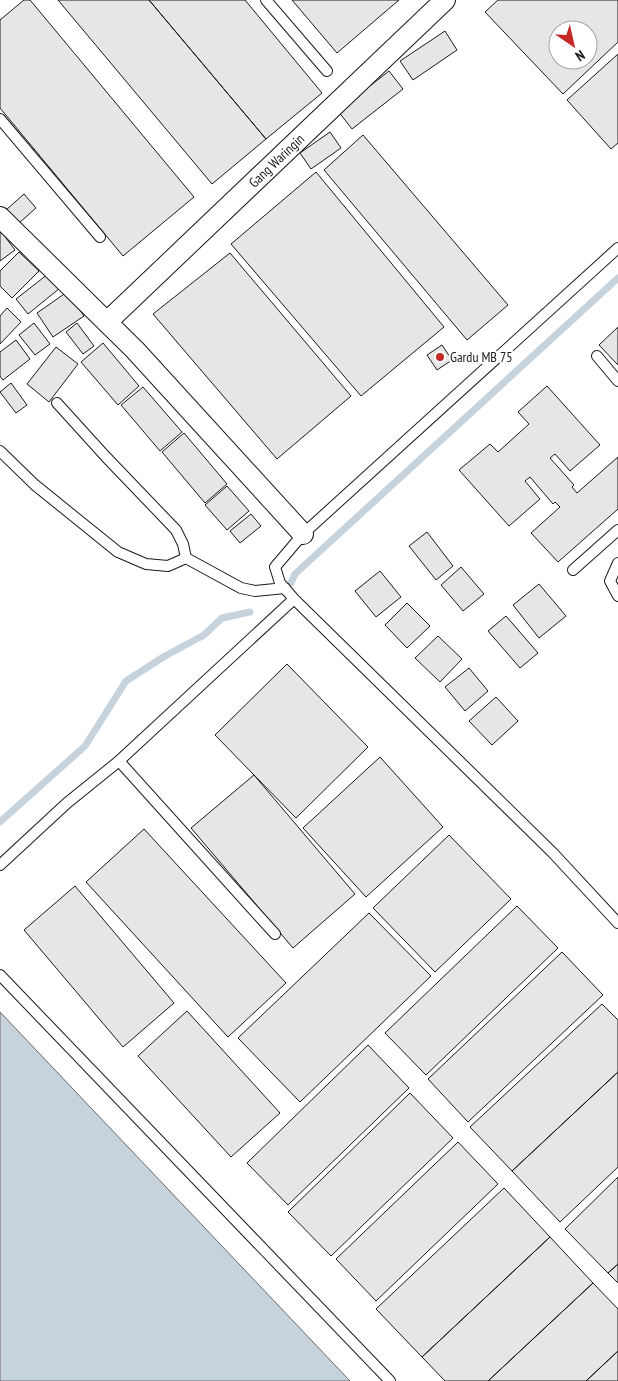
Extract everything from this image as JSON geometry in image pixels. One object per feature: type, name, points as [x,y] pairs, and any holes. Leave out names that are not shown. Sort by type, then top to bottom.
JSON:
[{"type":"street","name":"Gang Waringin","points":[[107,322],[445,0]]},
{"type":"street","points":[[0,217],[107,322],[193,412],[303,534]]},
{"type":"lane","points":[[266,0],[327,72]]},
{"type":"lane","points":[[0,119],[100,237]]},
{"type":"lane","points":[[618,248],[303,534],[275,568],[280,583],[294,598],[553,852],[618,922]]},
{"type":"lane","points":[[597,356],[618,380]]},
{"type":"lane","points":[[57,403],[176,530],[183,544],[186,558],[241,588],[255,591],[285,588]]},
{"type":"lane","points":[[0,451],[36,485],[118,552],[146,564],[168,566],[186,558]]},
{"type":"lane","points":[[573,570],[618,530]]},
{"type":"lane","points":[[618,563],[610,581],[618,596]]},
{"type":"lane","points":[[0,865],[67,804],[119,761],[294,598]]},
{"type":"lane","points":[[119,761],[275,934]]},
{"type":"lane","points":[[0,975],[390,1381]]},
{"type":"shaded area","points":[[0,1012],[350,1381],[0,1381]]},
{"type":"building","points":[[24,0],[30,0],[194,197],[123,256],[0,108],[0,20]]},
{"type":"building","points":[[58,0],[149,0],[266,139],[212,184]]},
{"type":"building","points":[[149,0],[245,0],[322,93],[266,139]]},
{"type":"building","points":[[292,0],[399,0],[337,53]]},
{"type":"building","points":[[498,0],[618,0],[618,42],[598,61],[598,20],[548,20],[548,70],[588,70],[563,94],[485,12]]},
{"type":"building","points":[[445,31],[457,50],[413,80],[400,61]]},
{"type":"building","points":[[618,54],[618,143],[611,149],[567,100]]},
{"type":"building","points":[[389,71],[403,89],[352,129],[338,111]]},
{"type":"building","points":[[330,132],[341,148],[311,169],[300,153]]},
{"type":"building","points":[[363,135],[508,305],[467,340],[324,170]]},
{"type":"building","points":[[316,172],[444,327],[361,396],[231,244]]},
{"type":"building","points":[[24,194],[36,208],[18,224],[6,210]]},
{"type":"building","points":[[0,230],[15,250],[0,261]]},
{"type":"building","points":[[19,252],[39,271],[12,298],[0,286],[0,271]]},
{"type":"building","points":[[230,253],[351,396],[277,459],[153,314]]},
{"type":"building","points":[[48,274],[60,288],[28,314],[16,299]]},
{"type":"building","points":[[67,292],[84,316],[53,337],[37,313]]},
{"type":"building","points":[[7,308],[21,322],[0,344],[0,316]]},
{"type":"building","points":[[34,323],[50,344],[35,355],[19,335]]},
{"type":"building","points":[[77,323],[94,346],[83,354],[66,332]]},
{"type":"building","points":[[618,327],[618,365],[599,345]]},
{"type":"building","points":[[16,340],[30,359],[3,380],[0,376],[0,352]]},
{"type":"building","points":[[103,343],[139,386],[118,405],[81,362]]},
{"type":"building","name":"Gardu MB 75","points":[[442,345],[452,360],[437,370],[427,355]]},
{"type":"building","points":[[56,347],[78,364],[49,402],[27,384]]},
{"type":"building","points":[[11,383],[27,405],[16,413],[0,392]]},
{"type":"building","points":[[547,386],[600,445],[570,471],[555,454],[550,458],[574,485],[572,487],[577,493],[618,457],[618,509],[558,562],[531,533],[560,507],[555,502],[553,504],[530,477],[525,481],[540,499],[509,526],[459,470],[490,444],[498,452],[529,424],[518,412]]},
{"type":"building","points":[[143,387],[182,432],[160,451],[121,405]]},
{"type":"building","points":[[184,433],[227,484],[205,503],[162,452]]},
{"type":"building","points":[[227,486],[249,511],[227,530],[205,505]]},
{"type":"building","points":[[251,514],[261,526],[240,543],[230,531]]},
{"type":"building","points":[[427,532],[453,566],[436,580],[409,546]]},
{"type":"building","points":[[461,567],[484,594],[463,611],[441,585]]},
{"type":"building","points":[[380,571],[401,597],[376,617],[355,591]]},
{"type":"building","points":[[539,584],[566,616],[539,638],[513,605]]},
{"type":"building","points":[[407,603],[430,626],[407,648],[385,625]]},
{"type":"building","points":[[506,616],[538,653],[520,668],[488,631]]},
{"type":"building","points":[[438,636],[462,659],[440,682],[415,658]]},
{"type":"building","points":[[287,664],[368,747],[296,818],[215,735]]},
{"type":"building","points":[[469,668],[488,691],[465,711],[445,687]]},
{"type":"building","points":[[496,697],[518,721],[492,745],[469,721]]},
{"type":"building","points":[[380,757],[443,827],[366,897],[303,828]]},
{"type":"building","points":[[254,775],[355,894],[293,948],[191,828]]},
{"type":"building","points":[[144,829],[286,983],[228,1037],[86,882]]},
{"type":"building","points":[[449,835],[511,899],[435,972],[373,908]]},
{"type":"building","points":[[75,886],[174,1003],[123,1047],[24,930]]},
{"type":"building","points":[[517,906],[558,948],[426,1075],[385,1033]]},
{"type":"building","points":[[369,913],[431,976],[300,1102],[238,1038]]},
{"type":"building","points":[[562,952],[603,995],[468,1122],[428,1079]]},
{"type":"building","points":[[602,1004],[618,1020],[618,1072],[512,1171],[470,1127]]},
{"type":"building","points":[[187,1011],[280,1113],[231,1157],[138,1056]]},
{"type":"building","points":[[368,1045],[409,1088],[288,1205],[247,1163]]},
{"type":"building","points":[[618,1072],[618,1167],[560,1222],[512,1171]]},
{"type":"building","points":[[410,1093],[453,1138],[331,1256],[288,1212]]},
{"type":"building","points":[[458,1142],[498,1184],[376,1301],[336,1259]]},
{"type":"building","points":[[618,1177],[618,1264],[608,1273],[565,1229]]},
{"type":"building","points":[[504,1188],[550,1237],[422,1357],[376,1309]]},
{"type":"building","points":[[550,1237],[593,1283],[488,1381],[445,1381],[422,1357]]},
{"type":"building","points":[[618,1264],[618,1283],[608,1273]]},
{"type":"building","points":[[593,1283],[618,1309],[618,1351],[586,1381],[488,1381]]},
{"type":"building","points":[[618,1351],[618,1381],[586,1381]]},
{"type":"waterway","points":[[291,583],[295,574],[618,278]]},
{"type":"waterway","points":[[0,822],[85,746],[126,681],[165,656],[204,635],[222,618],[250,612]]},
{"type":"place","name":"Gardu MB 75","points":[[440,357]]}]
